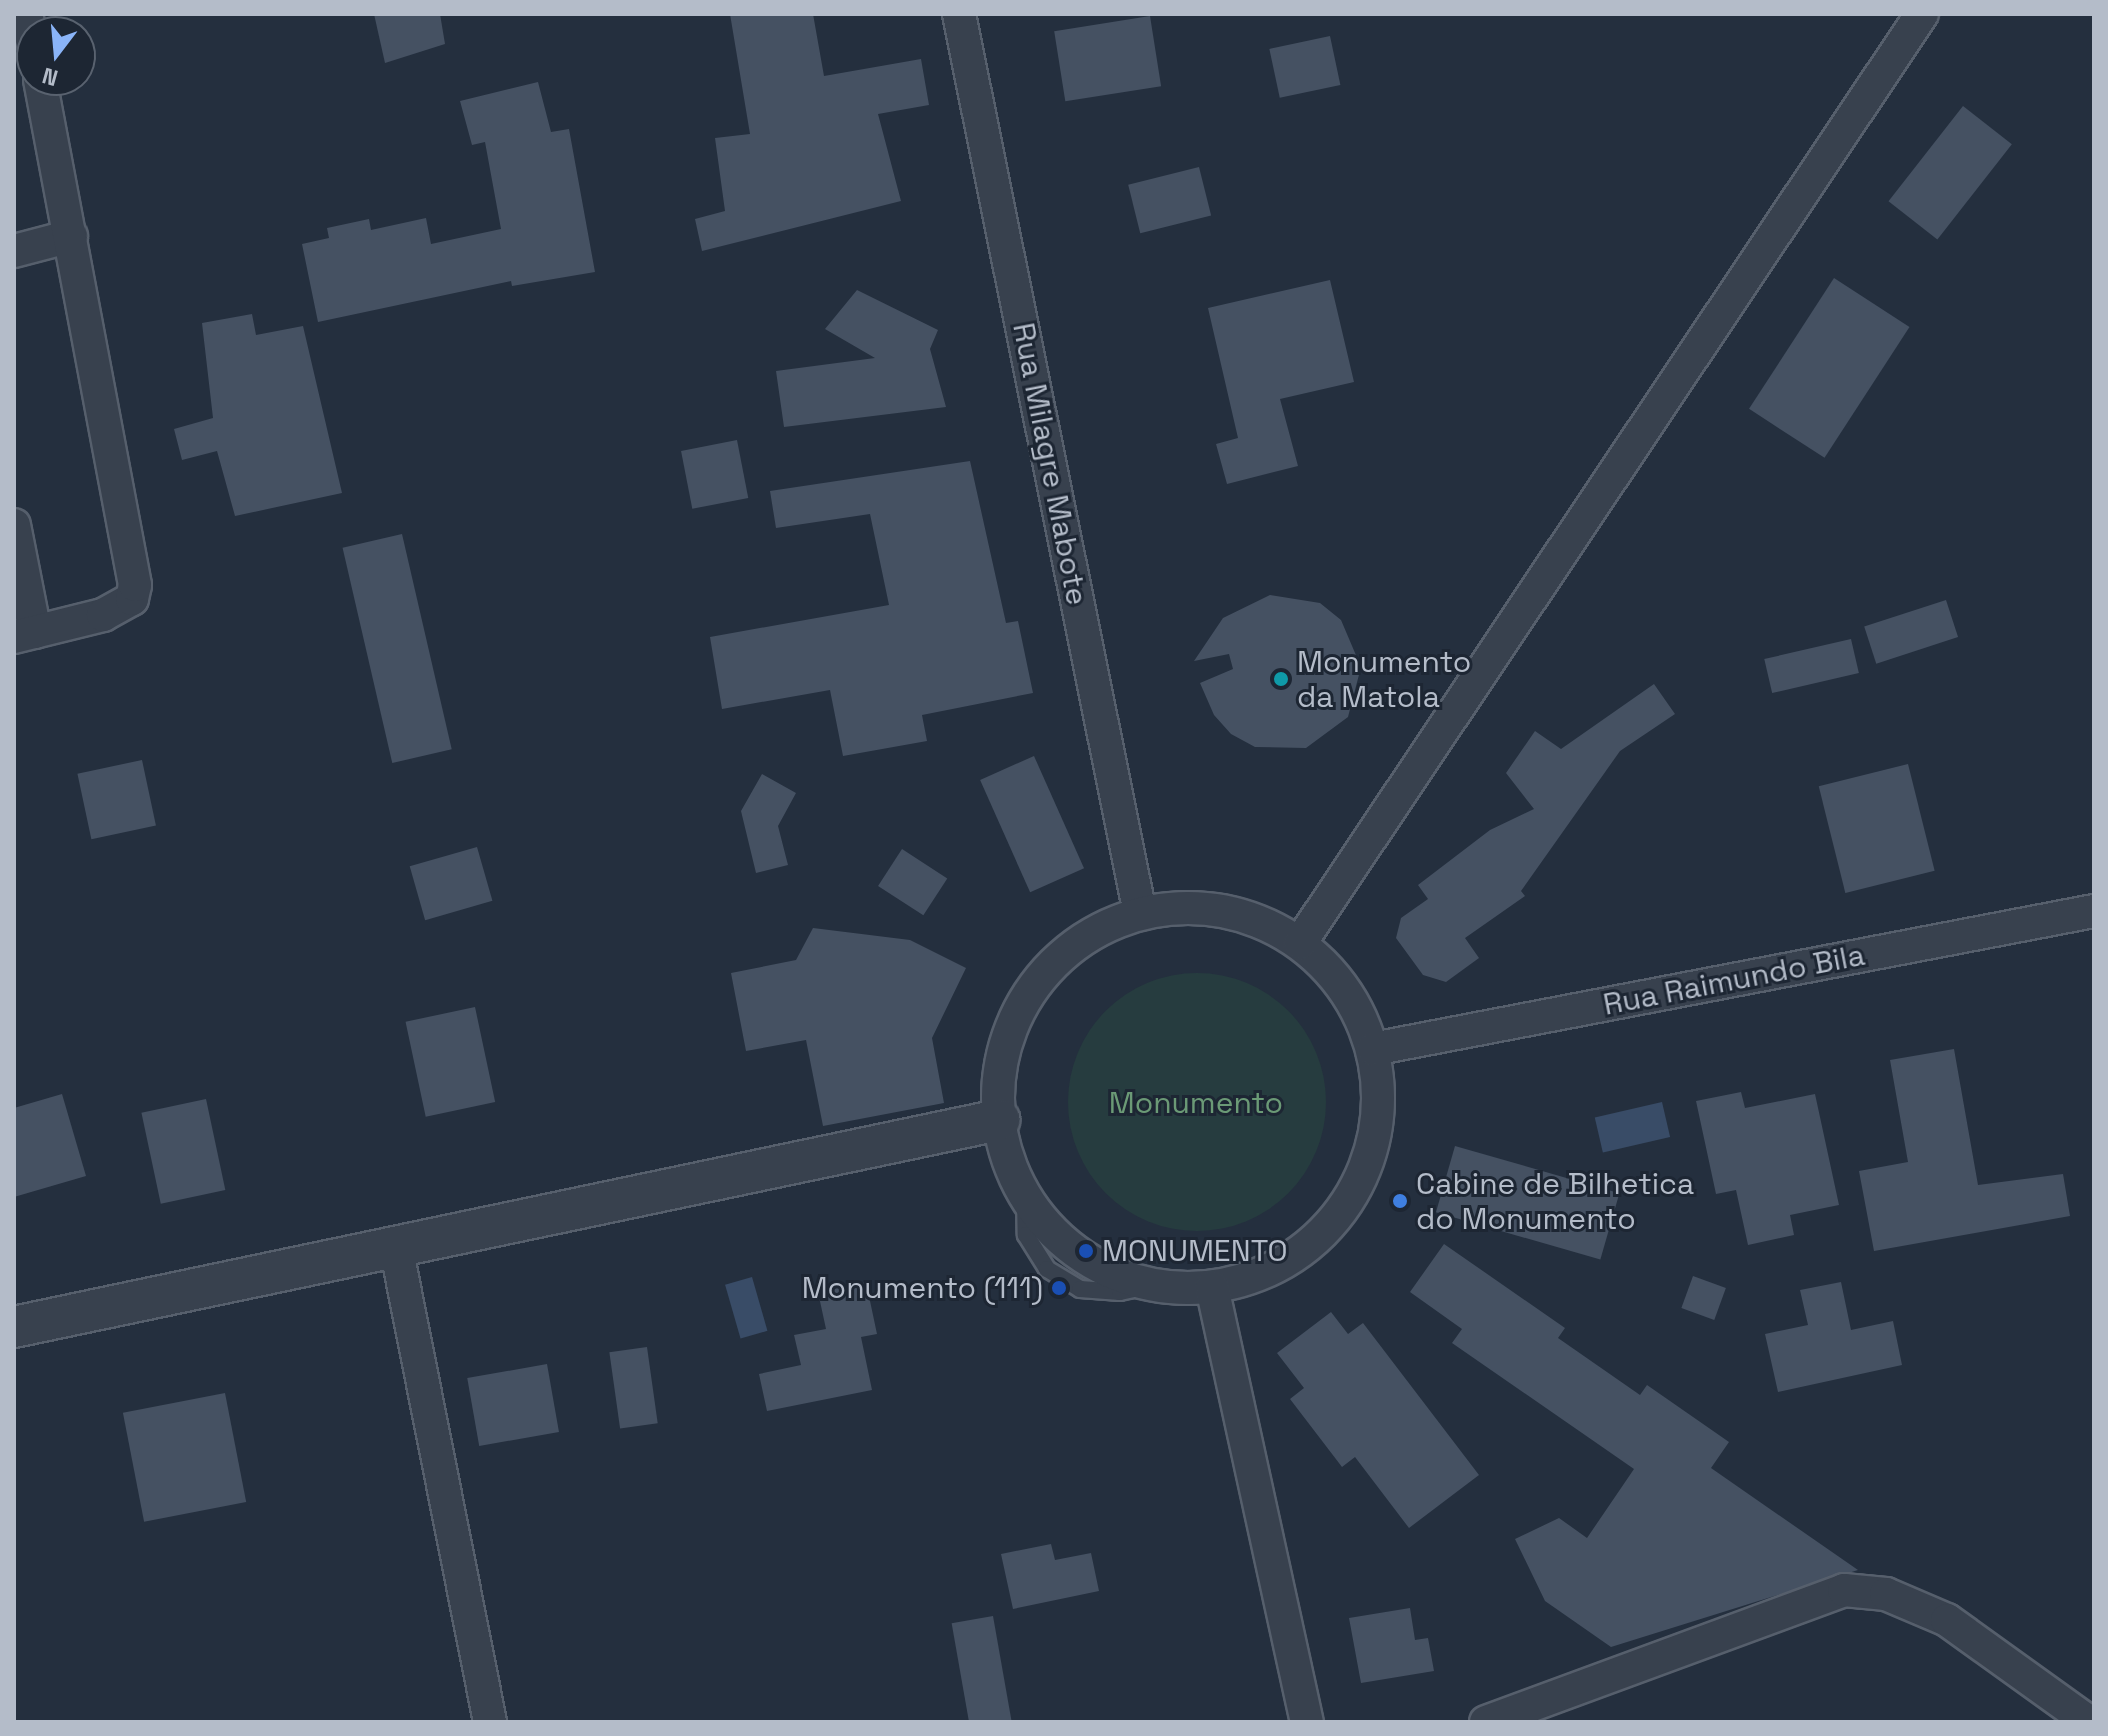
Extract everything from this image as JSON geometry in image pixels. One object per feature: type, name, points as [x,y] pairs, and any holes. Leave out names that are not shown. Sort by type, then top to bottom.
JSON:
[{"type":"street","name":"Rua Milagre Mabote","points":[[959,14],[1140,913]]},
{"type":"street","points":[[1300,943],[1922,14]]},
{"type":"street","points":[[14,525],[25,634],[103,615],[132,599],[135,585],[43,96]]},
{"type":"street","points":[[14,251],[71,236]]},
{"type":"street","points":[[1195,907],[1250,917],[1300,943],[1346,989],[1373,1049],[1380,1102],[1371,1155],[1348,1204],[1311,1244],[1265,1273],[1212,1287],[1154,1285],[1080,1254],[1025,1196],[999,1120],[1000,1065],[1024,1002],[1047,969],[1090,934],[1140,913],[1195,907]]},
{"type":"street","name":"Rua Raimundo Bila","points":[[1373,1049],[2094,911]]},
{"type":"street","points":[[14,1327],[999,1120]]},
{"type":"street","points":[[396,1247],[490,1722]]},
{"type":"street","points":[[1212,1287],[1307,1722]]},
{"type":"street","points":[[1486,1722],[1844,1590],[1886,1594],[1947,1620],[2089,1722]]},
{"type":"green space","name":"Monumento","points":[[1184,973],[1210,973],[1258,988],[1279,1002],[1297,1020],[1311,1041],[1321,1065],[1326,1102],[1324,1127],[1311,1163],[1297,1184],[1279,1202],[1258,1216],[1234,1226],[1210,1231],[1184,1231],[1136,1216],[1115,1202],[1097,1184],[1083,1163],[1073,1139],[1068,1115],[1068,1089],[1083,1041],[1097,1020],[1115,1002],[1136,988],[1160,978]]},
{"type":"water","points":[[1662,1102],[1670,1137],[1603,1153],[1595,1118]]},
{"type":"water","points":[[752,1277],[767,1331],[741,1339],[725,1285]]},
{"type":"building","points":[[374,14],[440,14],[445,44],[385,63]]},
{"type":"building","points":[[730,14],[813,14],[824,76],[921,59],[929,105],[878,114],[901,201],[702,251],[695,219],[725,211],[715,138],[750,134]]},
{"type":"building","points":[[1150,16],[1161,86],[1065,101],[1054,31]]},
{"type":"building","points":[[1330,36],[1340,85],[1280,98],[1269,49]]},
{"type":"building","points":[[538,82],[551,132],[569,129],[595,272],[512,286],[511,281],[318,322],[302,244],[329,238],[327,228],[369,219],[371,230],[426,218],[431,244],[501,229],[485,142],[472,145],[460,101]]},
{"type":"building","points":[[1963,106],[2012,144],[1937,240],[1889,201]]},
{"type":"building","points":[[1199,167],[1211,216],[1140,233],[1128,185]]},
{"type":"building","points":[[1834,278],[1909,327],[1825,458],[1749,409]]},
{"type":"building","points":[[1330,280],[1354,382],[1280,399],[1298,466],[1227,484],[1216,444],[1238,438],[1208,308]]},
{"type":"building","points":[[857,290],[938,330],[930,349],[946,407],[784,427],[776,371],[875,358],[825,329]]},
{"type":"building","points":[[252,314],[256,335],[303,326],[342,493],[235,516],[217,451],[182,460],[174,429],[213,418],[202,323]]},
{"type":"building","points":[[737,440],[748,498],[692,509],[681,451]]},
{"type":"building","points":[[970,461],[1006,623],[1018,621],[1033,693],[922,715],[927,741],[843,756],[830,690],[722,709],[710,637],[889,605],[870,514],[776,528],[770,491]]},
{"type":"building","points":[[402,534],[452,749],[392,763],[343,548]]},
{"type":"building","name":"Monumento da Matola","points":[[1270,595],[1320,603],[1341,620],[1361,667],[1348,717],[1306,748],[1255,747],[1231,734],[1214,715],[1200,683],[1233,669],[1229,654],[1194,661],[1223,618]]},
{"type":"building","points":[[1946,600],[1958,637],[1876,664],[1864,627]]},
{"type":"building","points":[[1851,639],[1859,673],[1772,693],[1764,659]]},
{"type":"building","points":[[1654,684],[1675,714],[1620,751],[1521,891],[1525,896],[1465,938],[1479,958],[1446,982],[1423,975],[1396,938],[1401,918],[1428,899],[1418,885],[1490,830],[1534,809],[1506,773],[1535,731],[1561,749]]},
{"type":"building","points":[[1034,756],[1084,868],[1030,892],[980,780]]},
{"type":"building","points":[[142,760],[156,826],[91,839],[77,774]]},
{"type":"building","points":[[1908,764],[1935,871],[1845,893],[1819,786]]},
{"type":"building","points":[[762,774],[796,793],[778,826],[788,865],[756,873],[741,811]]},
{"type":"building","points":[[477,847],[492,901],[425,920],[410,866]]},
{"type":"building","points":[[902,849],[947,878],[923,915],[878,886]]},
{"type":"building","points":[[813,928],[910,940],[966,968],[932,1038],[944,1103],[823,1126],[806,1040],[746,1051],[731,973],[796,960]]},
{"type":"building","points":[[475,1007],[495,1102],[426,1117],[406,1022]]},
{"type":"building","points":[[1954,1049],[1978,1185],[2063,1174],[2070,1216],[1874,1251],[1859,1171],[1908,1162],[1890,1060]]},
{"type":"building","points":[[1741,1092],[1745,1108],[1815,1094],[1839,1205],[1790,1215],[1794,1235],[1748,1245],[1736,1190],[1716,1194],[1696,1101]]},
{"type":"building","points":[[62,1094],[86,1176],[14,1197],[14,1108]]},
{"type":"building","points":[[206,1099],[225,1190],[161,1204],[141,1113]]},
{"type":"building","points":[[1455,1146],[1619,1193],[1600,1259],[1436,1212]]},
{"type":"building","points":[[1444,1244],[1565,1328],[1558,1338],[1640,1395],[1647,1385],[1729,1442],[1711,1468],[1858,1570],[1611,1647],[1545,1601],[1515,1539],[1559,1518],[1587,1538],[1634,1469],[1452,1343],[1462,1329],[1410,1292]]},
{"type":"building","points":[[1693,1276],[1726,1288],[1714,1320],[1681,1308]]},
{"type":"building","points":[[866,1282],[877,1334],[861,1337],[872,1390],[767,1411],[759,1374],[801,1365],[794,1335],[826,1329],[818,1292]]},
{"type":"building","points":[[1841,1282],[1851,1330],[1893,1321],[1902,1365],[1778,1392],[1765,1334],[1808,1325],[1800,1290]]},
{"type":"building","points":[[1331,1312],[1348,1334],[1363,1323],[1479,1475],[1409,1528],[1355,1457],[1342,1467],[1290,1399],[1304,1388],[1277,1353]]},
{"type":"building","points":[[647,1347],[658,1423],[620,1429],[609,1352]]},
{"type":"building","points":[[547,1364],[559,1432],[479,1446],[467,1378]]},
{"type":"building","points":[[225,1393],[246,1502],[144,1522],[123,1413]]},
{"type":"building","points":[[1051,1544],[1055,1560],[1091,1553],[1099,1591],[1013,1609],[1001,1554]]},
{"type":"building","points":[[1410,1608],[1415,1640],[1428,1638],[1434,1671],[1361,1683],[1349,1618]]},
{"type":"building","points":[[993,1616],[1012,1722],[969,1722],[952,1623]]},
{"type":"place","name":"Monumento da Matola","points":[[1281,679]]},
{"type":"place","name":"Cabine de Bilhetica do Monumento","points":[[1400,1201]]},
{"type":"place","name":"MONUMENTO","points":[[1086,1251]]},
{"type":"place","name":"Monumento (111)","points":[[1059,1288]]}]
